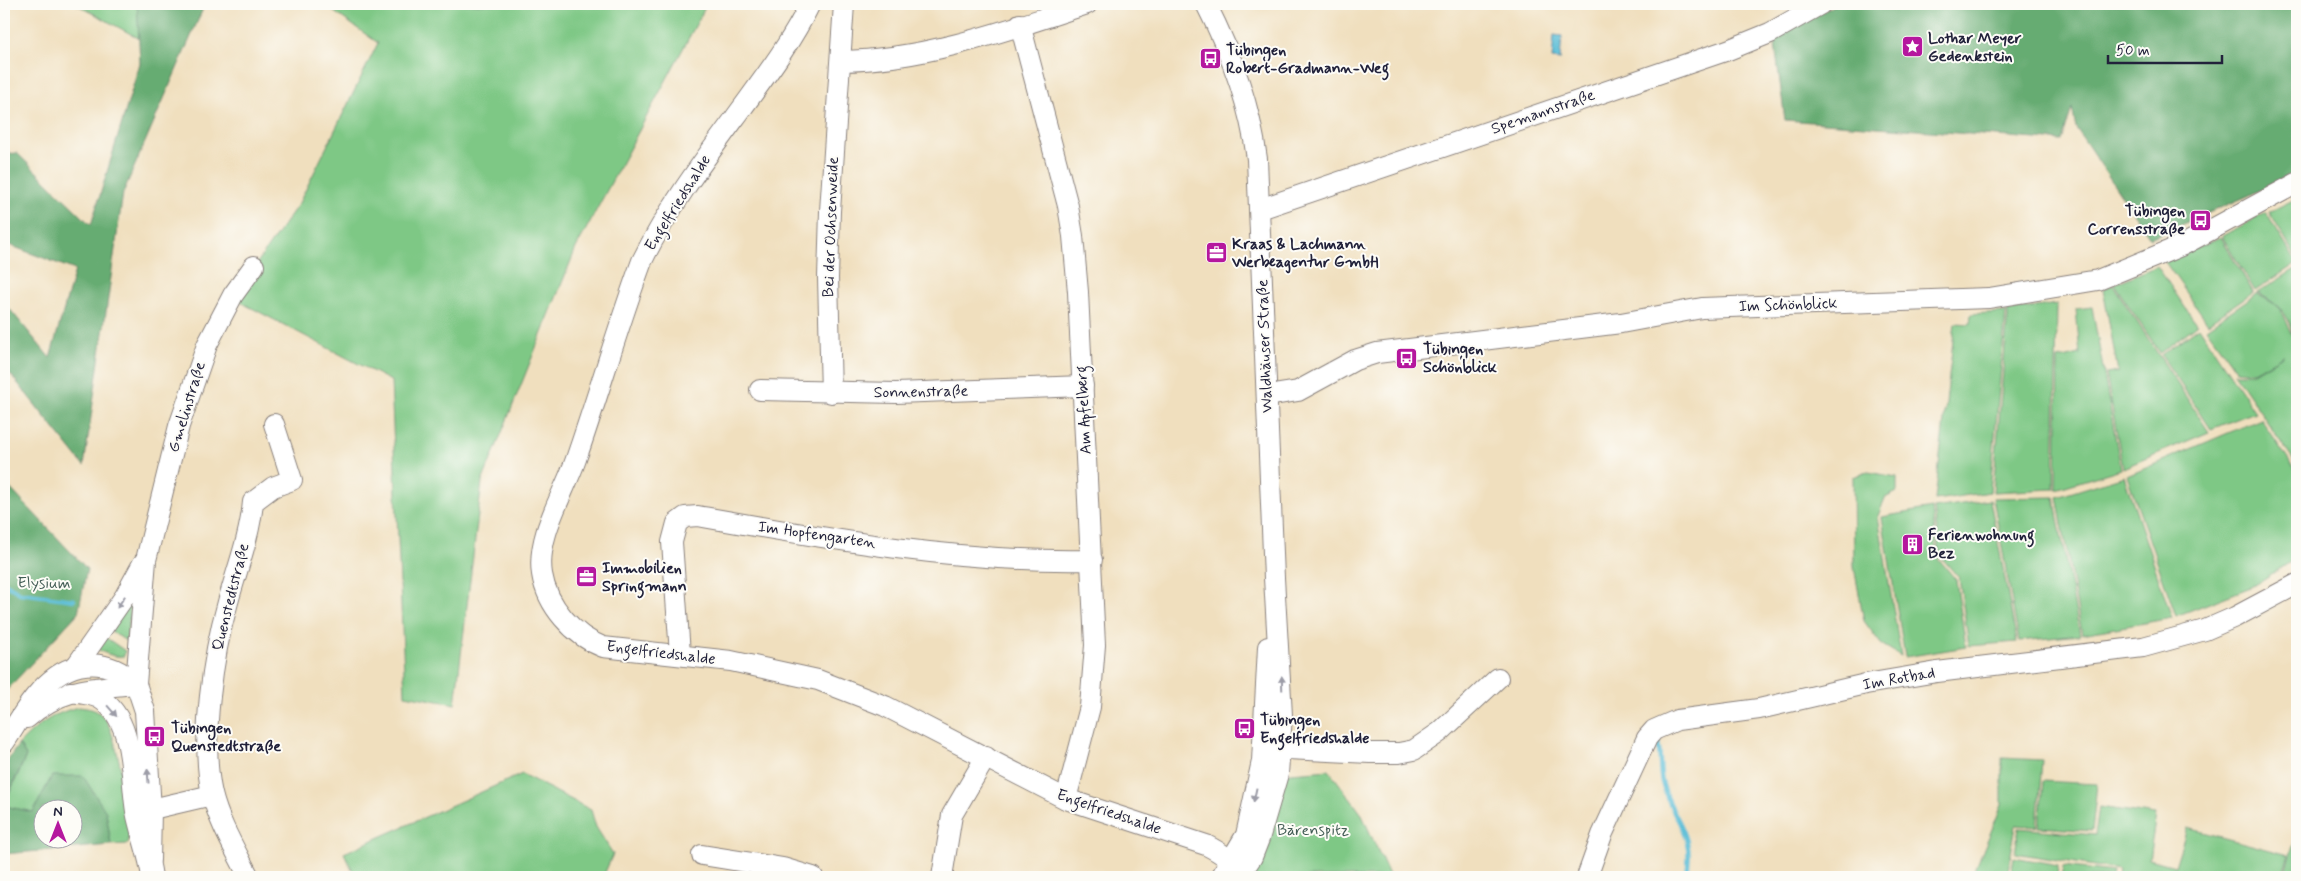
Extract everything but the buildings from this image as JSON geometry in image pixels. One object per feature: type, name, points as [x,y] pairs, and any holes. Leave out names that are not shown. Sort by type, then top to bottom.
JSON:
[{"type":"street","name":"Engelfriedshalde","points":[[810,4],[782,53],[712,149],[657,232],[646,254],[630,294],[576,460],[547,532],[543,550],[542,576],[554,604],[574,629],[589,641],[621,650],[680,654],[784,672],[827,683],[872,700],[1066,799],[1206,845],[1221,852],[1236,871]]},
{"type":"street","name":"Bei der Ochsenweide","points":[[831,393],[828,278],[830,211],[844,4]]},
{"type":"street","points":[[841,61],[889,59],[924,52],[1087,4]]},
{"type":"street","name":"Waldhäuser Straße","points":[[1206,4],[1230,56],[1245,102],[1255,144],[1260,209],[1274,578],[1268,615],[1267,696],[1272,748],[1236,871]]},
{"type":"street","name":"Spemannstraße","points":[[1260,209],[1728,50],[1770,33],[1821,4]]},
{"type":"street","name":"Am Apfelberg","points":[[1020,24],[1061,178],[1073,236],[1083,386],[1095,615],[1094,675],[1090,707],[1066,799]]},
{"type":"street","name":"Im Schönblick","points":[[1267,396],[1298,391],[1355,360],[1386,352],[1621,323],[1702,308],[1989,298],[2098,280],[2183,246],[2297,183]]},
{"type":"street","name":"Gmelinstraße","points":[[151,868],[144,811],[145,711],[136,684],[146,560],[179,426],[207,344],[233,295],[254,266]]},
{"type":"street","name":"Sonnenstraße","points":[[760,390],[831,393],[933,392],[1083,386]]},
{"type":"street","name":"Quenstedtstraße","points":[[249,877],[212,795],[208,759],[211,698],[227,603],[248,532],[253,502],[259,495],[292,480],[274,424]]},
{"type":"street","name":"Im Hopfengarten","points":[[680,654],[672,542],[677,522],[685,517],[698,516],[792,534],[956,553],[1038,561],[1092,560]]},
{"type":"street","name":"Gmelinstraße","points":[[76,666],[120,603],[146,560]]},
{"type":"street","name":"Im Rotbad","points":[[1587,877],[1602,835],[1640,749],[1654,730],[1664,724],[1677,720],[1759,709],[1866,684],[1937,672],[2143,647],[2200,632],[2271,599],[2297,584]]},
{"type":"street","points":[[8,736],[39,692],[60,674],[76,666],[93,663],[113,668],[126,674],[136,684]]},
{"type":"street","points":[[1272,748],[1399,754],[1414,750],[1434,737],[1498,678]]},
{"type":"street","points":[[8,736],[47,702],[70,692],[92,687],[136,684]]},
{"type":"street","name":"Gmelinstraße","points":[[70,692],[99,698],[114,711],[120,722],[126,742],[144,811]]},
{"type":"street","points":[[942,877],[952,815],[986,757]]},
{"type":"street","points":[[144,811],[212,795]]},
{"type":"street","points":[[702,855],[782,868],[813,877]]},
{"type":"green space","points":[[76,4],[137,4],[140,39]]},
{"type":"green space","points":[[137,4],[205,4],[123,193],[84,466],[4,366],[4,337],[6,333],[4,331],[4,302],[50,358],[75,270],[4,243],[4,154],[17,153],[91,225],[140,63]]},
{"type":"green space","points":[[323,4],[707,4],[576,248],[482,482],[455,704],[405,695],[391,381],[246,305],[234,296],[299,203],[378,43]]},
{"type":"green space","points":[[1836,4],[2297,4],[2297,51],[2292,65],[2297,130],[2297,171],[2248,196],[2150,238],[2076,128],[2072,108],[2062,141],[1785,120],[1774,38]]},
{"type":"green space","points":[[2297,198],[2297,259],[2269,212]]},
{"type":"green space","points":[[2266,213],[2297,263],[2255,291],[2222,236]]},
{"type":"green space","points":[[2221,237],[2253,292],[2208,323],[2165,262]]},
{"type":"green space","points":[[2157,266],[2197,325],[2160,353],[2114,284]]},
{"type":"green space","points":[[2297,268],[2297,466],[2234,373],[2254,373],[2284,355],[2254,372],[2236,370],[2206,328],[2256,294],[2278,307],[2271,301],[2257,293]],"holes":[[[2278,307],[2287,317],[2294,339]]]},
{"type":"green space","points":[[2113,285],[2209,432],[2123,468],[2106,374],[2118,372],[2103,289]]},
{"type":"green space","points":[[2057,304],[2054,489],[1993,492],[2008,311]]},
{"type":"green space","points":[[2092,307],[2121,469],[2056,489],[2058,359],[2080,354],[2076,309]]},
{"type":"green space","points":[[2006,312],[1990,492],[1935,500],[1955,323],[1970,324],[1971,314]]},
{"type":"green space","points":[[2199,327],[2255,412],[2211,429],[2161,355]]},
{"type":"green space","points":[[2261,419],[2297,473],[2297,558],[2251,587],[2176,616],[2127,476]]},
{"type":"green space","points":[[1868,472],[1897,477],[1897,492],[1885,498],[1878,516],[1901,656],[1881,644],[1864,621],[1854,567],[1853,477]]},
{"type":"green space","points":[[2124,476],[2172,618],[2082,634],[2057,497]]},
{"type":"green space","name":"Elysium","points":[[4,482],[87,569],[78,613],[4,693]]},
{"type":"green space","points":[[2054,497],[2080,635],[2019,641],[1993,498]]},
{"type":"green space","points":[[1990,500],[2017,642],[1969,646],[1959,578],[1940,556],[1934,508]]},
{"type":"green space","points":[[1932,508],[1938,558],[1956,580],[1966,647],[1905,657],[1882,517]]},
{"type":"green space","points":[[128,604],[131,605],[126,641],[111,631]]},
{"type":"green space","points":[[105,637],[125,651],[124,656],[110,655],[98,649]]},
{"type":"green space","points":[[78,707],[90,709],[99,713],[110,728],[123,780],[128,819],[128,844],[111,845],[106,812],[52,776],[40,798],[32,798],[32,812],[4,806],[26,756],[19,744],[46,721],[60,713]]},
{"type":"green space","points":[[19,744],[26,756],[4,803],[4,765]]},
{"type":"green space","points":[[2002,758],[2042,760],[2037,827],[2016,825],[2007,877],[1972,877],[2002,805]]},
{"type":"green space","name":"Bärenspitz","points":[[1329,770],[1361,813],[1390,877],[1238,877],[1278,774]]},
{"type":"green space","points":[[522,774],[591,810],[596,827],[613,854],[603,877],[356,877],[344,853]]},
{"type":"green space","points":[[52,776],[83,776],[106,812],[111,845],[82,847],[82,798],[40,798]]},
{"type":"green space","points":[[2043,781],[2097,784],[2092,831],[2039,827]]},
{"type":"green space","points":[[4,806],[32,812],[32,848],[75,848],[4,854]]},
{"type":"green space","points":[[2099,807],[2156,815],[2149,859],[2175,866],[2187,828],[2289,855],[2281,877],[2118,877],[2119,870],[2015,853],[2019,828],[2095,835]]},
{"type":"green space","points":[[2297,834],[2297,877],[2283,877]]},
{"type":"green space","points":[[2014,857],[2058,865],[2057,877],[2011,877]]},
{"type":"green space","points":[[2063,866],[2113,872],[2112,877],[2061,877]]},
{"type":"water","points":[[1554,35],[1562,36],[1560,60],[1552,59]]},
{"type":"waterway","points":[[4,583],[20,593],[74,600]]},
{"type":"waterway","points":[[1658,743],[1662,782],[1666,795],[1686,837],[1688,848],[1686,877]]},
{"type":"place","name":"Lothar Meyer Gedenkstein","points":[[1912,47]]},
{"type":"place","name":"Tübingen Robert-Gradmann-Weg","points":[[1210,59]]},
{"type":"place","name":"Tübingen Corrensstraße","points":[[2201,220]]},
{"type":"place","name":"Kraas & Lachmann Werbeagentur GmbH","points":[[1216,253]]},
{"type":"place","name":"Tübingen Schönblick","points":[[1407,358]]},
{"type":"place","name":"Ferienwohnung Bez","points":[[1912,544]]},
{"type":"place","name":"Immobilien Springmann","points":[[586,577]]},
{"type":"place","name":"Tübingen Engelfriedshalde","points":[[1244,729]]},
{"type":"place","name":"Tübingen Quenstedtstraße","points":[[155,737]]}]
